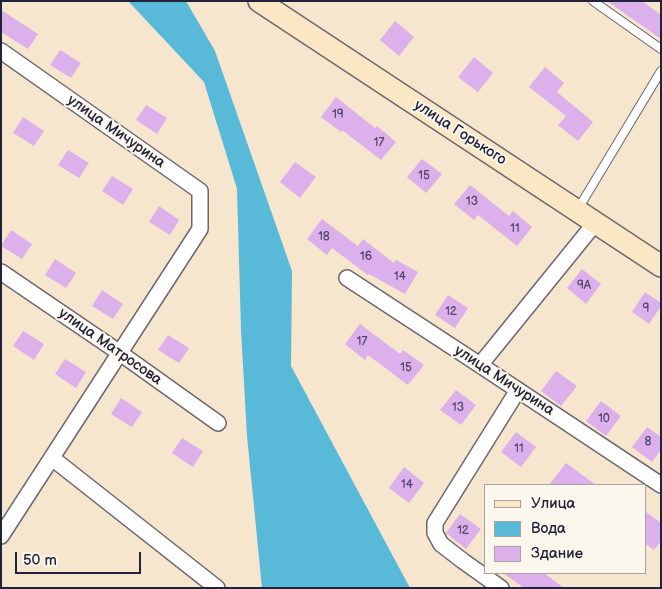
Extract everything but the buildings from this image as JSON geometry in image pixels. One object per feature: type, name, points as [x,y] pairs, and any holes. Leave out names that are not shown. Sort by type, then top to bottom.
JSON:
[{"type":"main road","name":"улица Горького","points":[[259,1],[661,266]]},
{"type":"street","name":"улица Мичурина","points":[[1,51],[200,192],[200,229],[120,353]]},
{"type":"street","points":[[480,365],[596,222]]},
{"type":"street","name":"улица Матросова","points":[[1,272],[218,423]]},
{"type":"street","name":"улица Мичурина","points":[[346,278],[661,485]]},
{"type":"street","points":[[1,536],[120,353]]},
{"type":"street","points":[[501,588],[441,544],[435,533],[435,523],[518,390]]},
{"type":"street","points":[[52,458],[217,588]]},
{"type":"lane","points":[[593,1],[661,49]]},
{"type":"lane","points":[[577,210],[661,71]]},
{"type":"water","points":[[128,1],[186,1],[215,51],[292,271],[291,366],[410,588],[262,588],[247,436],[241,330],[237,189],[204,82]]}]
